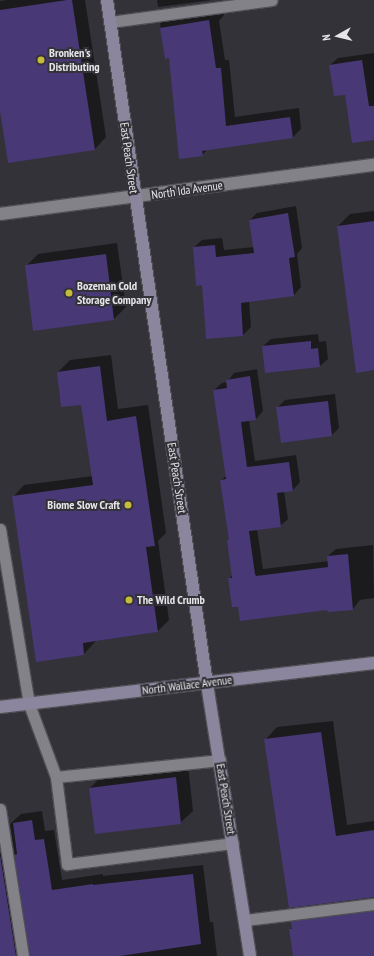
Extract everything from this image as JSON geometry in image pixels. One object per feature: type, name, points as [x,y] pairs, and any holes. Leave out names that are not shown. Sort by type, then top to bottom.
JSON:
[{"type":"street","name":"East Peach Street","points":[[107,0],[134,198],[207,684],[250,956]]},
{"type":"street","name":"North Ida Avenue","points":[[0,214],[134,198],[374,165]]},
{"type":"street","name":"North Wallace Avenue","points":[[0,707],[207,684],[374,663]]},
{"type":"lane","points":[[110,22],[272,0]]},
{"type":"lane","points":[[0,529],[29,704],[56,777],[67,864],[232,843]]},
{"type":"lane","points":[[56,777],[220,760]]},
{"type":"lane","points":[[0,809],[23,956]]},
{"type":"lane","points":[[245,920],[374,904]]},
{"type":"building","name":"Bronken's Distributing","points":[[72,0],[95,150],[8,163],[0,111],[0,10]]},
{"type":"building","points":[[209,20],[216,68],[221,68],[226,126],[290,117],[293,138],[202,151],[203,156],[179,159],[169,58],[165,59],[160,28]]},
{"type":"building","points":[[362,60],[369,106],[374,106],[374,140],[352,143],[345,95],[334,96],[329,65]]},
{"type":"building","points":[[288,213],[295,257],[289,258],[294,296],[241,303],[243,336],[206,339],[202,285],[196,286],[193,247],[215,245],[216,257],[254,253],[249,220]]},
{"type":"building","points":[[374,221],[374,370],[356,373],[337,226]]},
{"type":"building","name":"Bozeman Cold Storage Company","points":[[106,254],[114,320],[33,331],[25,265]]},
{"type":"building","points":[[311,341],[311,349],[318,348],[320,367],[265,373],[262,346]]},
{"type":"building","points":[[100,366],[107,421],[136,416],[155,546],[146,547],[158,632],[83,643],[84,655],[36,662],[12,496],[93,485],[81,405],[61,407],[57,372]]},
{"type":"building","points":[[250,376],[256,420],[241,422],[247,467],[289,462],[293,491],[277,493],[281,527],[249,531],[255,574],[256,576],[328,567],[327,556],[348,554],[353,610],[328,612],[327,610],[240,621],[238,607],[232,607],[228,578],[232,578],[227,540],[229,540],[220,480],[226,479],[213,390],[227,388],[226,380]]},
{"type":"building","points":[[328,401],[332,436],[281,443],[276,407]]},
{"type":"building","points":[[321,732],[336,836],[374,830],[374,897],[289,908],[264,739]]},
{"type":"building","points":[[176,777],[181,824],[95,834],[89,788]]},
{"type":"building","points":[[32,820],[35,840],[44,839],[52,890],[93,884],[193,874],[201,944],[120,956],[30,956],[14,855],[17,854],[13,823]]},
{"type":"building","points":[[0,855],[16,956],[0,956]]},
{"type":"building","points":[[374,911],[374,956],[293,956],[289,929],[292,929],[291,921]]},
{"type":"place","name":"Bronken's Distributing","points":[[41,60]]},
{"type":"place","name":"Bozeman Cold Storage Company","points":[[69,293]]},
{"type":"place","name":"Biome Slow Craft","points":[[128,505]]},
{"type":"place","name":"The Wild Crumb","points":[[129,600]]}]
